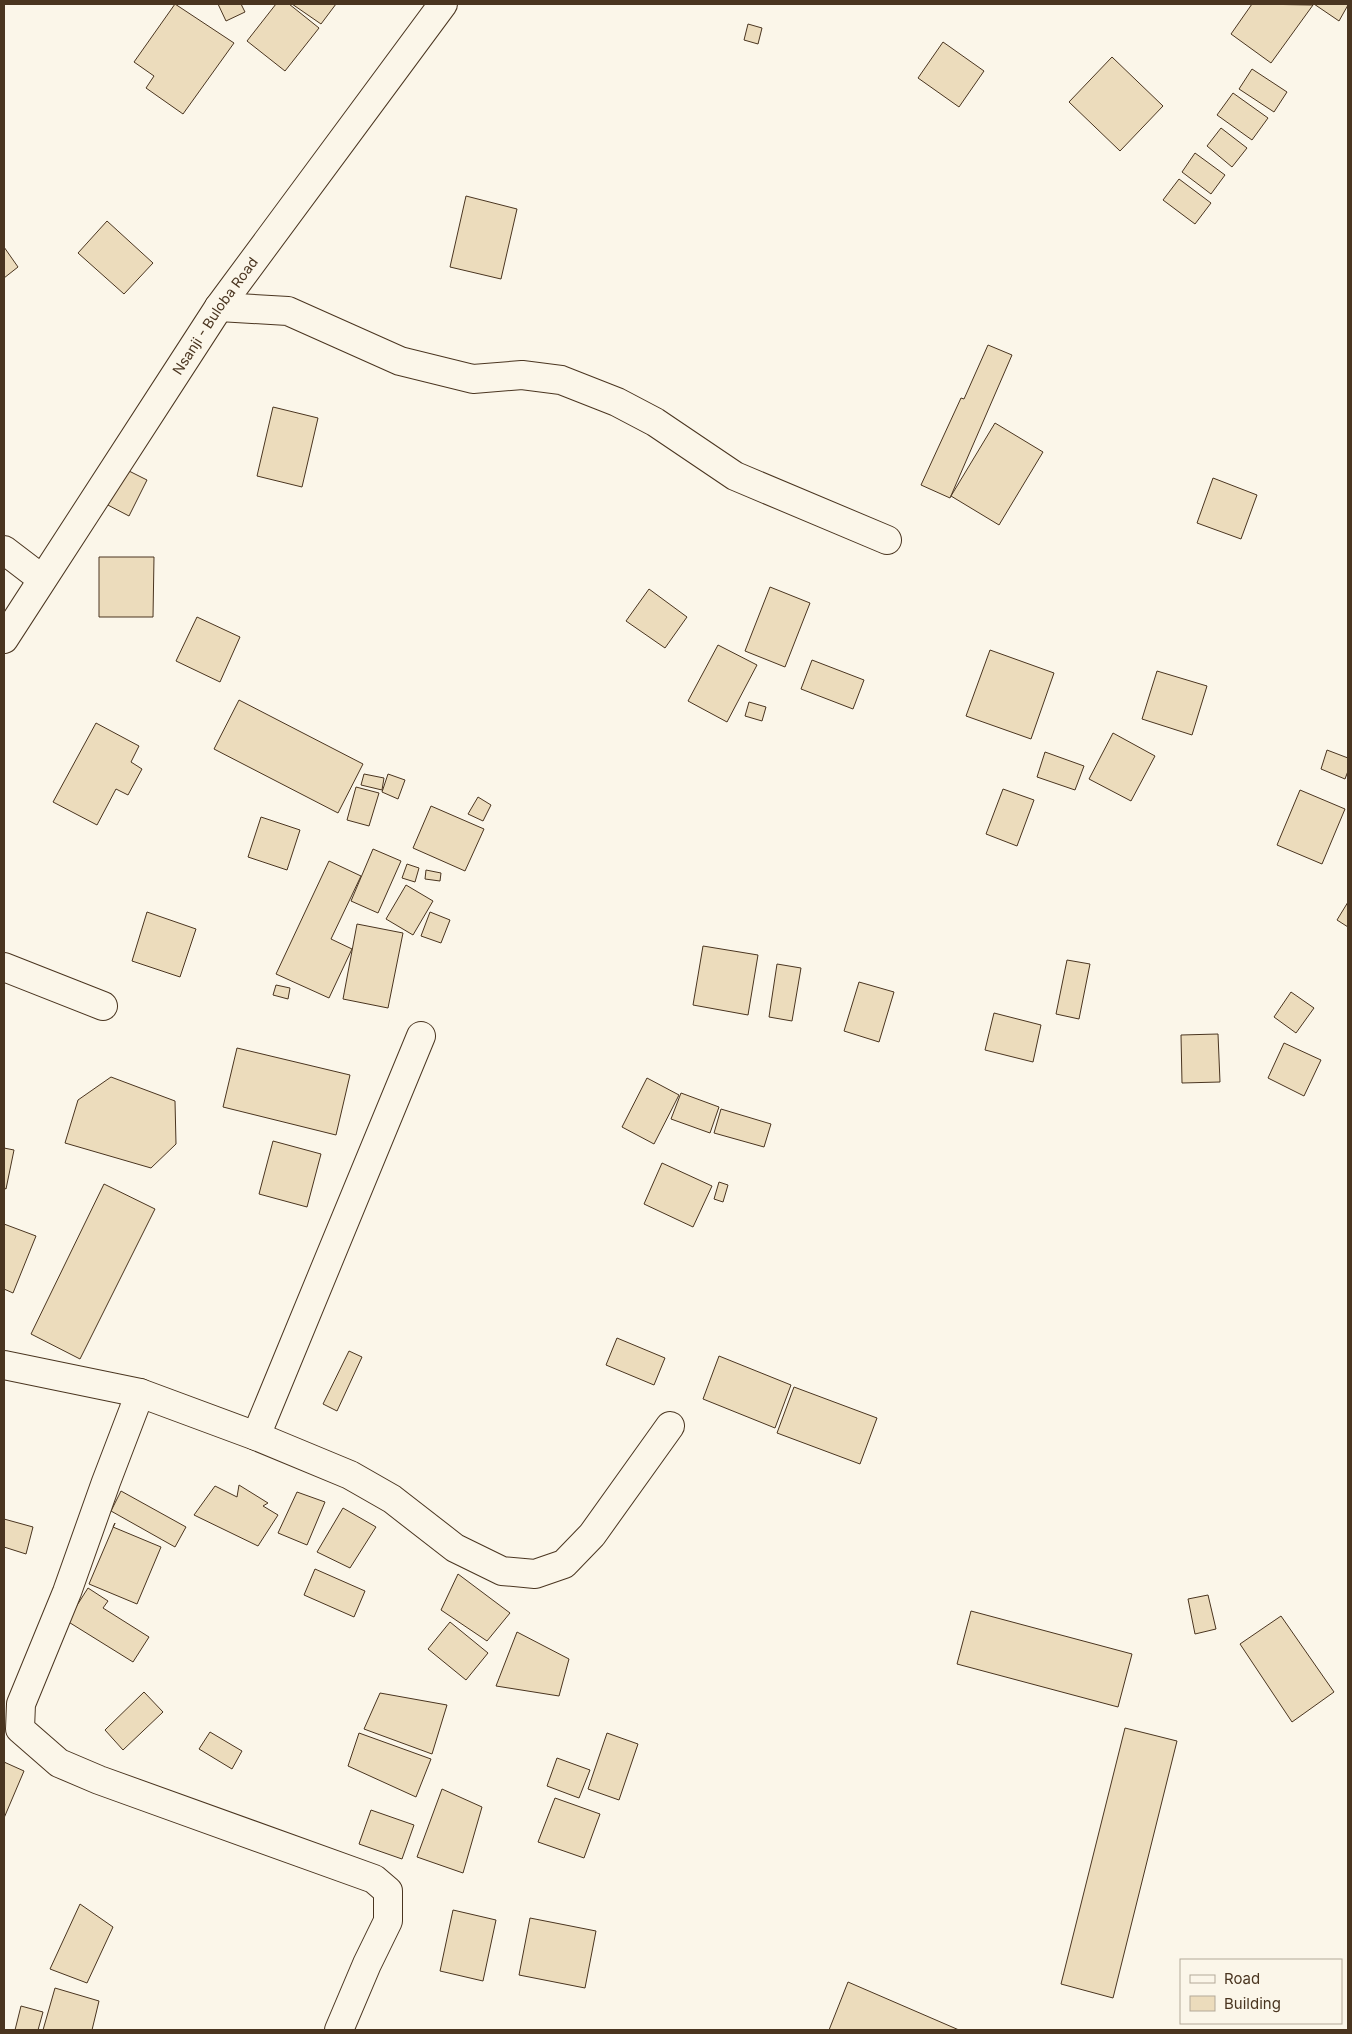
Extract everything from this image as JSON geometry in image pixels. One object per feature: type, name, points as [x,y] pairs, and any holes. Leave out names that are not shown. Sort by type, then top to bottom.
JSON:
[{"type":"street","name":"Nsanji - Buloba Road","points":[[4,638],[219,307],[443,4]]},
{"type":"street","points":[[219,307],[288,311],[400,361],[473,379],[522,375],[561,380],[617,402],[655,422],[735,476],[887,540]]},
{"type":"street","points":[[4,550],[42,579]]},
{"type":"street","points":[[4,967],[103,1006]]},
{"type":"street","points":[[256,1436],[421,1036]]},
{"type":"street","points":[[4,1365],[140,1393],[256,1436],[350,1475],[392,1499],[455,1548],[502,1571],[535,1574],[564,1564],[592,1535],[670,1426]]},
{"type":"street","points":[[140,1393],[67,1592],[21,1704],[20,1729],[38,1747],[67,1766],[98,1780],[374,1879],[388,1891],[388,1921],[367,1964],[339,2030]]},
{"type":"building","points":[[175,4],[234,43],[183,114],[146,88],[154,76],[134,62]]},
{"type":"building","points":[[218,4],[241,4],[245,12],[226,21]]},
{"type":"building","points":[[276,4],[289,4],[319,28],[285,71],[247,41]]},
{"type":"building","points":[[292,4],[336,4],[321,24]]},
{"type":"building","points":[[1252,4],[1313,5],[1271,63],[1231,34]]},
{"type":"building","points":[[1314,4],[1348,4],[1348,5],[1339,21]]},
{"type":"building","points":[[748,24],[762,28],[758,44],[744,40]]},
{"type":"building","points":[[943,42],[984,71],[959,107],[918,78]]},
{"type":"building","points":[[1112,57],[1163,106],[1120,151],[1069,102]]},
{"type":"building","points":[[1252,69],[1287,92],[1274,112],[1239,89]]},
{"type":"building","points":[[1233,93],[1268,118],[1252,140],[1217,115]]},
{"type":"building","points":[[1221,128],[1247,148],[1232,167],[1207,146]]},
{"type":"building","points":[[1195,153],[1225,175],[1211,194],[1182,172]]},
{"type":"building","points":[[1179,179],[1211,203],[1195,224],[1163,200]]},
{"type":"building","points":[[466,196],[517,209],[501,279],[450,267]]},
{"type":"building","points":[[107,221],[153,263],[124,294],[78,253]]},
{"type":"building","points":[[4,247],[18,267],[4,278]]},
{"type":"building","points":[[988,345],[1012,355],[950,498],[921,485],[961,398],[964,399]]},
{"type":"building","points":[[273,407],[318,418],[302,487],[257,476]]},
{"type":"building","points":[[995,423],[1043,452],[999,525],[951,496]]},
{"type":"building","points":[[121,467],[147,480],[129,516],[104,503]]},
{"type":"building","points":[[1213,478],[1257,495],[1241,539],[1197,523]]},
{"type":"building","points":[[99,557],[154,557],[153,617],[99,617]]},
{"type":"building","points":[[770,587],[810,603],[785,667],[745,651]]},
{"type":"building","points":[[649,589],[687,617],[665,648],[626,621]]},
{"type":"building","points":[[197,617],[240,637],[220,682],[176,661]]},
{"type":"building","points":[[718,645],[757,665],[727,722],[688,701]]},
{"type":"building","points":[[990,650],[1054,673],[1031,739],[966,716]]},
{"type":"building","points":[[812,660],[864,680],[853,709],[801,689]]},
{"type":"building","points":[[1157,671],[1207,686],[1192,735],[1142,719]]},
{"type":"building","points":[[239,700],[363,764],[338,813],[214,749]]},
{"type":"building","points":[[749,702],[766,707],[762,721],[745,716]]},
{"type":"building","points":[[96,723],[139,746],[131,762],[142,769],[128,795],[116,789],[97,825],[53,802]]},
{"type":"building","points":[[1113,733],[1155,756],[1131,801],[1089,779]]},
{"type":"building","points":[[1327,750],[1348,758],[1348,771],[1345,779],[1321,769]]},
{"type":"building","points":[[1045,752],[1084,766],[1075,790],[1037,777]]},
{"type":"building","points":[[364,774],[384,778],[382,790],[361,785]]},
{"type":"building","points":[[388,774],[405,780],[398,799],[382,792]]},
{"type":"building","points":[[356,787],[379,793],[369,826],[347,820]]},
{"type":"building","points":[[1003,789],[1034,800],[1017,846],[986,834]]},
{"type":"building","points":[[1300,790],[1345,809],[1322,864],[1277,845]]},
{"type":"building","points":[[478,797],[491,805],[483,821],[468,814]]},
{"type":"building","points":[[431,806],[484,829],[465,871],[413,848]]},
{"type":"building","points":[[261,817],[300,830],[287,870],[248,857]]},
{"type":"building","points":[[373,849],[401,861],[378,913],[351,901]]},
{"type":"building","points":[[329,861],[361,876],[331,939],[352,949],[329,998],[276,974]]},
{"type":"building","points":[[407,864],[419,868],[415,882],[402,878]]},
{"type":"building","points":[[426,870],[441,873],[440,881],[425,879]]},
{"type":"building","points":[[406,885],[433,901],[413,935],[386,919]]},
{"type":"building","points":[[1348,902],[1348,927],[1337,920]]},
{"type":"building","points":[[147,912],[196,929],[180,977],[132,961]]},
{"type":"building","points":[[430,912],[450,920],[441,943],[421,936]]},
{"type":"building","points":[[357,924],[403,933],[388,1008],[343,999]]},
{"type":"building","points":[[703,946],[758,955],[748,1015],[693,1005]]},
{"type":"building","points":[[1067,960],[1090,964],[1079,1019],[1056,1014]]},
{"type":"building","points":[[777,964],[801,968],[792,1021],[769,1017]]},
{"type":"building","points":[[859,982],[894,992],[879,1042],[844,1031]]},
{"type":"building","points":[[276,985],[290,988],[288,999],[273,995]]},
{"type":"building","points":[[1291,992],[1314,1008],[1296,1033],[1274,1017]]},
{"type":"building","points":[[994,1013],[1041,1025],[1033,1062],[985,1050]]},
{"type":"building","points":[[1218,1034],[1220,1082],[1182,1083],[1181,1035]]},
{"type":"building","points":[[1284,1043],[1321,1060],[1304,1096],[1268,1078]]},
{"type":"building","points":[[237,1048],[350,1075],[336,1135],[223,1107]]},
{"type":"building","points":[[111,1077],[175,1101],[176,1144],[151,1168],[65,1143],[78,1100]]},
{"type":"building","points":[[647,1078],[679,1095],[654,1144],[622,1127]]},
{"type":"building","points":[[681,1093],[719,1107],[710,1133],[671,1119]]},
{"type":"building","points":[[721,1109],[771,1124],[764,1147],[714,1133]]},
{"type":"building","points":[[273,1141],[321,1154],[307,1207],[259,1194]]},
{"type":"building","points":[[4,1148],[14,1150],[6,1189],[4,1188]]},
{"type":"building","points":[[662,1163],[712,1186],[693,1227],[644,1204]]},
{"type":"building","points":[[719,1182],[728,1185],[723,1202],[714,1199]]},
{"type":"building","points":[[104,1184],[155,1209],[80,1359],[31,1334]]},
{"type":"building","points":[[4,1224],[36,1236],[13,1293],[4,1289]]},
{"type":"building","points":[[617,1338],[665,1358],[654,1385],[606,1365]]},
{"type":"building","points":[[349,1351],[362,1357],[337,1411],[323,1404]]},
{"type":"building","points":[[719,1356],[791,1385],[775,1428],[703,1399]]},
{"type":"building","points":[[794,1387],[877,1418],[860,1464],[777,1433]]},
{"type":"building","points":[[239,1485],[268,1503],[263,1506],[278,1515],[258,1546],[194,1515],[215,1486],[237,1497]]},
{"type":"building","points":[[121,1491],[186,1527],[175,1547],[111,1511]]},
{"type":"building","points":[[297,1492],[325,1502],[307,1545],[278,1533]]},
{"type":"building","points":[[343,1508],[376,1527],[350,1568],[317,1552]]},
{"type":"building","points":[[4,1519],[33,1527],[26,1554],[4,1547]]},
{"type":"building","points":[[113,1527],[161,1547],[137,1604],[89,1584]]},
{"type":"building","points":[[315,1569],[365,1591],[354,1617],[304,1595]]},
{"type":"building","points":[[458,1574],[510,1613],[487,1641],[441,1610]]},
{"type":"building","points":[[88,1588],[108,1601],[103,1608],[149,1637],[133,1662],[67,1621]]},
{"type":"building","points":[[1208,1595],[1216,1629],[1195,1634],[1188,1599]]},
{"type":"building","points":[[971,1611],[1132,1654],[1118,1707],[957,1664]]},
{"type":"building","points":[[1281,1616],[1334,1692],[1292,1722],[1240,1644]]},
{"type":"building","points":[[450,1622],[488,1653],[466,1680],[428,1649]]},
{"type":"building","points":[[517,1632],[569,1659],[559,1696],[496,1686]]},
{"type":"building","points":[[144,1692],[163,1712],[123,1750],[105,1730]]},
{"type":"building","points":[[380,1693],[447,1705],[432,1754],[364,1729]]},
{"type":"building","points":[[1125,1728],[1177,1741],[1113,1998],[1061,1984]]},
{"type":"building","points":[[210,1732],[242,1751],[232,1769],[199,1749]]},
{"type":"building","points":[[359,1733],[431,1759],[416,1797],[348,1766]]},
{"type":"building","points":[[607,1733],[638,1744],[619,1800],[588,1789]]},
{"type":"building","points":[[557,1758],[590,1770],[579,1798],[547,1786]]},
{"type":"building","points":[[4,1762],[24,1771],[4,1818]]},
{"type":"building","points":[[442,1789],[482,1807],[463,1873],[417,1857]]},
{"type":"building","points":[[555,1798],[600,1814],[584,1858],[538,1842]]},
{"type":"building","points":[[371,1810],[414,1825],[402,1859],[359,1844]]},
{"type":"building","points":[[80,1904],[113,1927],[87,1983],[50,1969]]},
{"type":"building","points":[[453,1910],[496,1920],[483,1981],[440,1971]]},
{"type":"building","points":[[530,1918],[596,1931],[585,1988],[519,1975]]},
{"type":"building","points":[[848,1982],[959,2030],[829,2030]]},
{"type":"building","points":[[55,1988],[99,2001],[92,2030],[43,2030]]},
{"type":"building","points":[[21,2006],[43,2012],[38,2030],[15,2030]]}]
